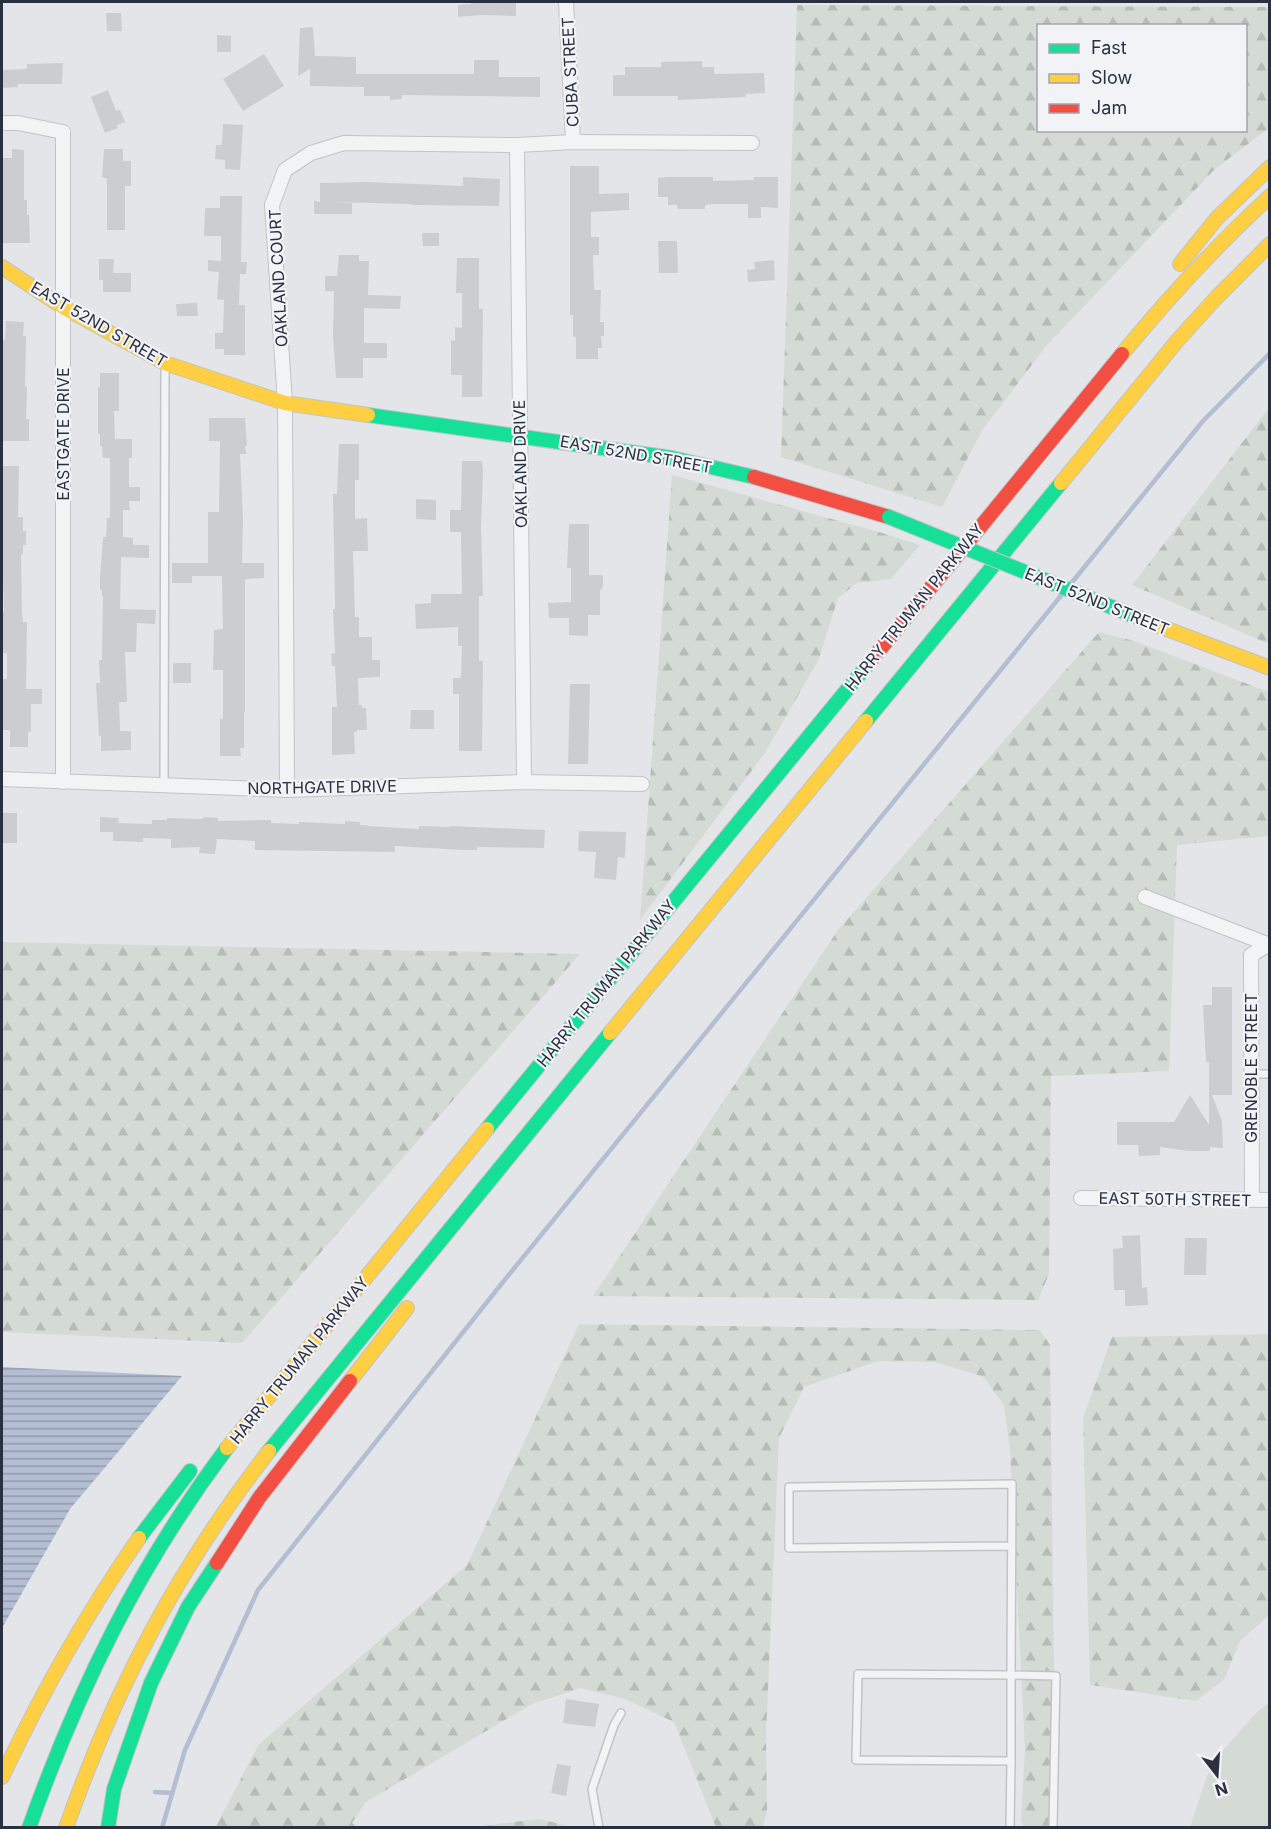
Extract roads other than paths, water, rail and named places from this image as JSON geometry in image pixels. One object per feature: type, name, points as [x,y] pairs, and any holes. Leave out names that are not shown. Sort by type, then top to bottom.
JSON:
[{"type":"main road","points":[[1174,272],[1217,218],[1269,167]]},
{"type":"main road","name":"HARRY TRUMAN PARKWAY","points":[[29,1827],[60,1742],[116,1622],[175,1521],[246,1423],[1109,370],[1190,274],[1269,196]]},
{"type":"main road","name":"HARRY TRUMAN PARKWAY","points":[[66,1827],[97,1744],[120,1691],[147,1638],[192,1559],[238,1492],[288,1427],[1177,341],[1269,244]]},
{"type":"main road","name":"EAST 52ND STREET","points":[[2,267],[63,307],[165,363],[285,403],[672,458],[777,483],[889,517],[1269,669]]},
{"type":"main road","points":[[1109,370],[1159,290]]},
{"type":"main road","points":[[471,1226],[746,868]]},
{"type":"main road","points":[[108,1827],[114,1789],[151,1683],[188,1607],[259,1498],[413,1301]]},
{"type":"main road","points":[[2,1777],[61,1662],[93,1608],[155,1516],[201,1460],[325,1326]]},
{"type":"street","name":"CUBA STREET","points":[[566,2],[573,142]]},
{"type":"street","name":"EASTGATE DRIVE","points":[[2,123],[18,123],[63,132],[63,782]]},
{"type":"street","name":"OAKLAND COURT","points":[[287,790],[285,403],[272,205],[285,170],[311,153],[344,143],[517,145],[573,142],[752,143]]},
{"type":"street","name":"OAKLAND DRIVE","points":[[517,145],[524,782]]},
{"type":"street","name":"NORTHGATE DRIVE","points":[[2,779],[287,790],[524,782],[642,784]]},
{"type":"street","points":[[1145,897],[1269,945]]},
{"type":"street","name":"GRENOBLE STREET","points":[[1252,1199],[1251,955],[1269,945]]},
{"type":"street","name":"EAST 50TH STREET","points":[[1081,1198],[1269,1200]]},
{"type":"lane","points":[[164,786],[165,363]]},
{"type":"lane","points":[[1251,1074],[1269,1074]]},
{"type":"lane","points":[[1010,1546],[789,1548],[789,1487],[1011,1484],[1010,1827]]},
{"type":"lane","points":[[1011,1761],[856,1760],[858,1674],[1056,1676],[1053,1827]]},
{"type":"lane","points":[[599,1827],[592,1789],[614,1725],[621,1713]]},
{"type":"water","points":[[2,1367],[182,1376],[70,1509],[2,1628]]},
{"type":"waterway","points":[[1069,586],[1203,421],[1270,353]]},
{"type":"waterway","points":[[162,1828],[185,1750],[258,1590],[503,1282],[1064,592]]},
{"type":"waterway","points":[[155,1792],[172,1793]]}]
